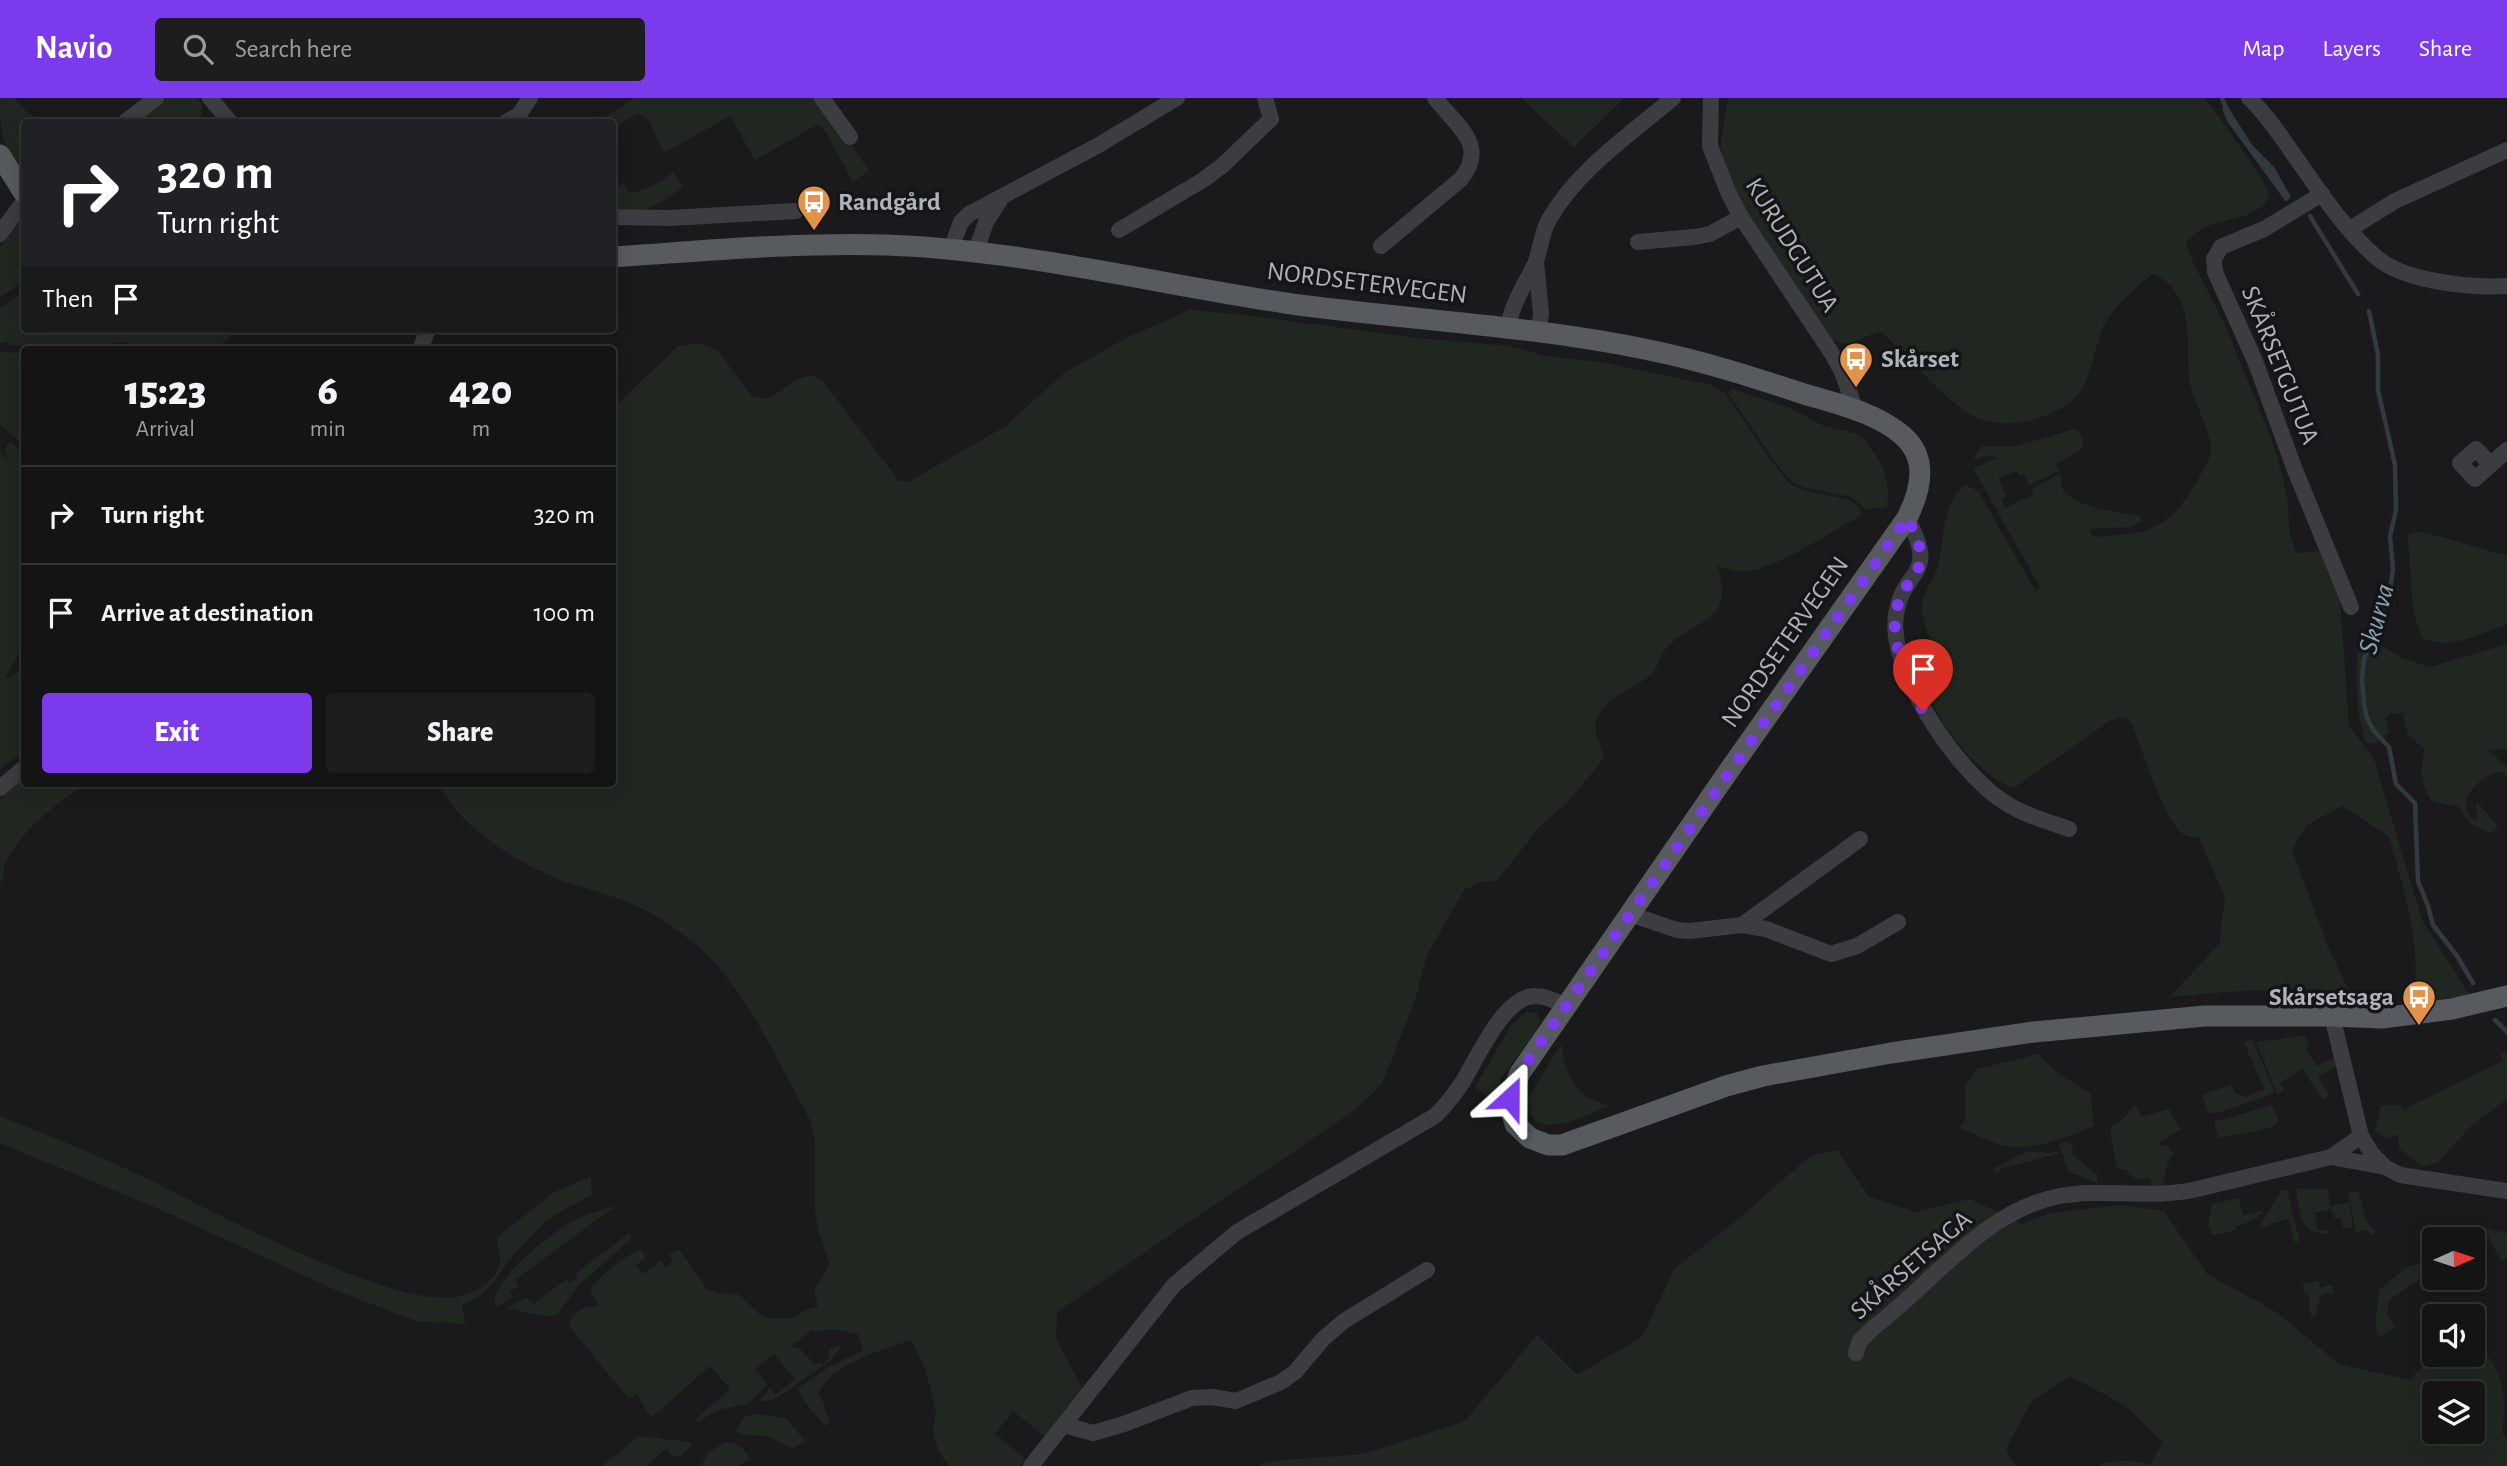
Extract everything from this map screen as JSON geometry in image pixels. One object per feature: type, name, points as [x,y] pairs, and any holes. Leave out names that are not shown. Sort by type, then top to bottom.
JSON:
[{"type":"main road","points":[[0,155],[21,188]]},
{"type":"main road","name":"NORDSETERVEGEN","points":[[616,257],[846,244],[976,251],[1285,303],[1616,343],[1726,369],[1856,411],[1898,432],[1911,446],[1921,477],[1917,498],[1907,518],[1520,1073],[1510,1098],[1512,1115],[1519,1129],[1530,1138],[1548,1145],[1562,1145],[1726,1086],[1763,1076],[1891,1053],[2034,1032],[2205,1016],[2332,1016],[2367,1019],[2424,1013],[2507,996]]},
{"type":"street","points":[[129,119],[156,98]]},
{"type":"street","points":[[210,98],[228,119]]},
{"type":"street","points":[[512,119],[519,115],[530,98]]},
{"type":"street","points":[[822,98],[850,137]]},
{"type":"street","points":[[951,249],[961,222],[986,204],[1097,146],[1177,98]]},
{"type":"street","points":[[1119,230],[1203,180],[1223,165],[1271,119],[1265,98]]},
{"type":"street","points":[[1381,246],[1461,179],[1470,168],[1473,152],[1465,132],[1435,98]]},
{"type":"street","points":[[1508,328],[1511,309],[1536,262],[1549,219],[1569,191],[1596,164],[1673,98]]},
{"type":"street","name":"KURUDGUTUA","points":[[1711,98],[1710,146],[1716,165],[1741,217],[1842,372],[1856,411]]},
{"type":"street","points":[[2249,98],[2274,126],[2350,229],[2379,259],[2403,270],[2454,284],[2507,286]]},
{"type":"street","points":[[2350,229],[2395,201],[2507,150]]},
{"type":"street","name":"SKÅRSETGUTUA","points":[[2322,194],[2264,229],[2221,247],[2214,259],[2215,272],[2255,361],[2295,470],[2351,607]]},
{"type":"street","points":[[976,251],[986,222],[1002,197]]},
{"type":"street","points":[[0,234],[21,205]]},
{"type":"street","points":[[616,217],[669,218],[796,211]]},
{"type":"street","points":[[1639,242],[1702,236],[1741,217]]},
{"type":"street","points":[[1536,262],[1541,313],[1539,332]]},
{"type":"street","points":[[2491,465],[2507,450]]},
{"type":"street","points":[[1907,518],[1920,544],[1922,555],[1916,573],[1900,598],[1895,630],[1900,655],[1923,711],[1984,786],[2020,810],[2069,829]]},
{"type":"street","points":[[0,788],[21,770]]},
{"type":"street","points":[[1742,926],[1860,839]]},
{"type":"street","points":[[1630,914],[1676,930],[1700,931],[1742,926],[1766,929],[1785,934],[1831,954],[1857,946],[1898,922]]},
{"type":"street","points":[[1031,1466],[1174,1285],[1209,1254],[1237,1232],[1435,1116],[1457,1090],[1507,1010],[1534,995],[1567,1006]]},
{"type":"street","points":[[2332,1016],[2361,1136],[2372,1154],[2385,1167]]},
{"type":"street","name":"SKÅRSETSAGA","points":[[1856,1353],[1859,1342],[1956,1256],[1999,1222],[2031,1205],[2059,1196],[2077,1194],[2177,1193],[2331,1157],[2361,1136]]},
{"type":"street","name":"SKÅRSETSAGA","points":[[2331,1157],[2385,1167],[2400,1175],[2507,1191]]},
{"type":"street","points":[[1064,1425],[1093,1433],[1192,1398],[1212,1397],[1236,1401],[1294,1372],[1323,1339],[1344,1321],[1427,1270]]},
{"type":"shaded area","points":[[0,98],[14,98],[34,119],[21,119],[21,164],[10,153],[1,127]]},
{"type":"shaded area","points":[[167,98],[197,98],[202,104],[202,119],[139,119]]},
{"type":"shaded area","points":[[635,98],[817,98],[869,170],[853,182],[825,131],[817,125],[755,160],[730,116],[664,153],[649,121],[638,113],[616,126],[616,119],[602,119]]},
{"type":"shaded area","points":[[1521,98],[1624,98],[1574,147]]},
{"type":"shaded area","points":[[1728,98],[2204,98],[2213,108],[2270,194],[2254,212],[2209,226],[2186,243],[2225,325],[2271,438],[2282,473],[2288,502],[2289,531],[2296,553],[2319,551],[2340,601],[2349,725],[2374,760],[2422,920],[2470,996],[2413,1002],[2416,960],[2414,939],[2389,837],[2342,806],[2307,825],[2292,850],[2327,944],[2350,993],[2250,990],[2170,997],[2219,944],[2225,897],[2199,838],[2183,834],[2169,815],[2128,719],[2120,717],[2111,720],[2014,788],[2001,783],[1984,770],[1951,734],[1941,720],[1929,692],[1929,675],[1939,653],[1926,629],[1922,607],[1939,560],[1947,513],[1957,493],[1966,485],[1978,491],[2031,583],[2036,590],[2040,587],[1973,468],[1997,458],[1987,455],[1972,461],[1982,446],[2017,446],[2074,429],[2083,440],[2081,450],[2056,464],[2059,471],[2029,485],[2024,473],[2020,475],[2017,470],[1999,479],[2007,496],[2001,499],[2005,508],[2034,494],[2031,489],[2060,474],[2064,491],[2074,500],[2102,510],[2139,515],[2142,521],[2131,527],[2089,529],[2093,537],[2143,531],[2167,519],[2188,496],[2206,465],[2211,450],[2209,435],[2190,383],[2188,336],[2183,307],[2177,294],[2153,273],[2125,298],[2106,322],[2085,384],[2077,396],[2065,406],[2034,419],[2017,423],[1984,421],[1971,415],[1946,396],[1880,332],[1844,344],[1830,338],[1745,212],[1722,157],[1721,141]]},
{"type":"shaded area","points":[[2227,105],[2252,145],[2274,167],[2291,197],[2286,202],[2227,121],[2222,108]]},
{"type":"shaded area","points":[[673,172],[683,187],[643,210],[616,211],[616,188],[624,183],[628,193],[663,180]]},
{"type":"shaded area","points":[[21,221],[21,284],[0,297],[0,248]]},
{"type":"shaded area","points":[[21,295],[21,333],[234,333],[223,346],[134,346],[121,342],[107,346],[22,346],[8,342],[0,344],[0,308]]},
{"type":"shaded area","points":[[1190,310],[1416,338],[1509,346],[1546,356],[1601,362],[1711,385],[1725,393],[1791,485],[1850,500],[1860,508],[1860,516],[1800,551],[1767,566],[1738,571],[1717,566],[1722,584],[1722,597],[1718,608],[1702,623],[1668,646],[1652,673],[1612,700],[1599,713],[1596,731],[1604,758],[1568,802],[1540,826],[1497,881],[1481,882],[1464,890],[1427,955],[1415,1000],[1382,1084],[1355,1110],[1057,1312],[1056,1338],[1082,1388],[1044,1436],[1013,1411],[995,1434],[1024,1458],[1021,1466],[950,1466],[939,1452],[933,1431],[936,1411],[926,1371],[911,1340],[860,1359],[835,1373],[826,1382],[819,1392],[830,1423],[825,1426],[806,1403],[798,1388],[829,1367],[863,1350],[858,1334],[831,1329],[815,1332],[812,1329],[793,1343],[793,1347],[799,1348],[815,1365],[819,1362],[822,1364],[830,1357],[830,1349],[842,1345],[831,1360],[773,1399],[758,1402],[770,1388],[775,1395],[795,1379],[774,1354],[755,1369],[767,1385],[748,1404],[718,1410],[698,1422],[695,1420],[730,1389],[710,1366],[650,1417],[637,1394],[628,1398],[574,1332],[569,1324],[571,1319],[580,1310],[598,1306],[590,1290],[595,1283],[619,1262],[640,1249],[646,1257],[636,1265],[642,1274],[661,1261],[666,1267],[673,1261],[669,1255],[679,1249],[707,1289],[720,1294],[737,1293],[767,1318],[792,1318],[818,1307],[814,1290],[829,1263],[815,1210],[815,1140],[810,1120],[757,1021],[725,974],[706,954],[651,913],[544,873],[509,854],[475,829],[448,800],[440,787],[616,787],[616,405],[678,346],[700,343],[717,350],[753,397],[770,397],[808,376],[822,380],[899,481],[908,482],[1006,426],[1064,373],[1128,337]]},
{"type":"shaded area","points":[[0,352],[21,353],[21,443],[0,424]]},
{"type":"shaded area","points":[[1732,389],[1790,408],[1824,426],[1861,435],[1874,452],[1886,476],[1887,507],[1866,510],[1852,497],[1793,483],[1774,461],[1728,393]]},
{"type":"shaded area","points":[[9,442],[16,446],[21,455],[21,649],[5,679],[21,670],[21,753],[0,769],[0,444],[1,455],[7,459],[5,449]]},
{"type":"shaded area","points":[[2419,532],[2507,555],[2507,624],[2456,642],[2423,639],[2412,602],[2407,535]]},
{"type":"shaded area","points":[[2366,636],[2401,658],[2430,667],[2507,644],[2507,749],[2488,750],[2507,767],[2507,776],[2501,772],[2485,778],[2472,790],[2466,805],[2468,813],[2477,820],[2476,801],[2498,826],[2491,833],[2471,824],[2458,805],[2432,801],[2422,777],[2425,750],[2408,734],[2403,716],[2405,713],[2392,713],[2385,718],[2389,732],[2377,743],[2366,743],[2359,718],[2356,680],[2358,641]]},
{"type":"shaded area","points":[[21,781],[21,787],[82,787],[52,808],[23,836],[7,859],[0,884],[0,799]]},
{"type":"shaded area","points":[[1526,1012],[1537,1013],[1540,1019],[1538,1028],[1501,1079],[1497,1104],[1475,1087],[1512,1024]]},
{"type":"shaded area","points":[[2304,1036],[2309,1042],[2306,1050],[2317,1066],[2336,1057],[2339,1067],[2318,1077],[2329,1094],[2323,1100],[2302,1069],[2280,1083],[2284,1091],[2277,1094],[2256,1042]]},
{"type":"shaded area","points":[[2252,1039],[2275,1093],[2221,1112],[2208,1113],[2202,1094],[2232,1085],[2235,1093],[2245,1097],[2264,1089],[2244,1043]]},
{"type":"shaded area","points":[[1561,1044],[1574,1084],[1597,1102],[1609,1106],[1573,1121],[1546,1125],[1537,1121],[1530,1112],[1529,1097]]},
{"type":"shaded area","points":[[2499,1052],[2507,1053],[2507,1099],[2471,1126],[2437,1163],[2422,1167],[2399,1148],[2398,1135],[2386,1139],[2375,1131],[2381,1106],[2400,1105],[2404,1109],[2503,1061]]},
{"type":"shaded area","points":[[2039,1054],[2056,1072],[2091,1094],[2094,1126],[2049,1143],[2025,1147],[1997,1144],[1960,1128],[1965,1119],[1965,1085],[1977,1069]]},
{"type":"shaded area","points":[[2272,1105],[2279,1120],[2271,1128],[2219,1138],[2214,1122]]},
{"type":"shaded area","points":[[2133,1106],[2136,1106],[2142,1117],[2169,1109],[2179,1128],[2183,1128],[2159,1142],[2159,1146],[2168,1146],[2174,1154],[2167,1165],[2162,1188],[2153,1188],[2150,1179],[2135,1179],[2125,1169],[2118,1169],[2116,1166],[2110,1127],[2124,1118]]},
{"type":"shaded area","points":[[0,1116],[142,1176],[302,1254],[394,1289],[433,1297],[461,1296],[493,1278],[500,1258],[497,1237],[553,1193],[591,1176],[592,1195],[543,1224],[514,1254],[486,1291],[462,1305],[465,1324],[416,1321],[340,1292],[159,1209],[0,1143]]},
{"type":"shaded area","points":[[2066,1141],[2073,1146],[2072,1154],[2098,1176],[2097,1183],[2069,1172],[2059,1145]]},
{"type":"shaded area","points":[[1837,1150],[1869,1197],[1915,1212],[1970,1199],[2022,1224],[2050,1213],[2121,1205],[2164,1211],[2207,1274],[2278,1313],[2339,1364],[2410,1380],[2422,1367],[2485,1367],[2485,1354],[2501,1382],[2504,1406],[2502,1432],[2507,1441],[2507,1466],[2098,1466],[2118,1461],[2150,1465],[2163,1442],[2124,1405],[2070,1376],[2031,1402],[2006,1449],[2016,1466],[1260,1466],[1265,1462],[1363,1454],[1465,1421],[1537,1335],[1577,1375],[1642,1337],[1674,1269],[1737,1220],[1810,1156]]},
{"type":"shaded area","points":[[2027,1151],[2060,1153],[2000,1169],[2001,1172],[1996,1173],[1993,1169]]},
{"type":"shaded area","points":[[2296,1189],[2327,1189],[2331,1206],[2349,1202],[2353,1228],[2343,1229],[2341,1218],[2334,1218],[2331,1209],[2314,1213],[2318,1230],[2334,1232],[2314,1232],[2308,1228],[2303,1223]]},
{"type":"shaded area","points":[[2287,1190],[2298,1243],[2294,1242],[2289,1219],[2263,1228],[2260,1226],[2281,1191]]},
{"type":"shaded area","points":[[2358,1191],[2366,1221],[2376,1232],[2372,1235],[2366,1230],[2356,1233],[2348,1193]]},
{"type":"shaded area","points":[[2239,1198],[2243,1215],[2262,1211],[2261,1214],[2236,1226],[2235,1230],[2213,1235],[2208,1225],[2212,1204]]},
{"type":"shaded area","points":[[617,1205],[515,1280],[519,1286],[509,1292],[512,1297],[499,1306],[495,1305],[502,1282],[542,1242],[581,1217]]},
{"type":"shaded area","points":[[2485,1227],[2507,1233],[2507,1257],[2501,1261],[2487,1234],[2485,1235]]},
{"type":"shaded area","points":[[629,1233],[632,1238],[579,1285],[557,1315],[548,1317],[507,1308],[527,1297],[533,1304],[567,1279],[570,1283],[578,1277],[576,1273]]},
{"type":"shaded area","points":[[2422,1262],[2422,1278],[2389,1300],[2387,1313],[2395,1327],[2377,1338],[2379,1290],[2407,1267]]},
{"type":"shaded area","points":[[2319,1280],[2320,1288],[2330,1285],[2333,1288],[2332,1295],[2328,1293],[2320,1296],[2315,1316],[2312,1317],[2309,1295],[2305,1294],[2303,1284]]},
{"type":"shaded area","points":[[753,1414],[786,1418],[805,1441],[793,1449],[767,1436],[744,1435],[736,1431],[743,1418]]},
{"type":"shaded area","points":[[639,1436],[690,1442],[692,1445],[680,1457],[677,1455],[674,1458],[666,1448],[647,1466],[602,1466]]},
{"type":"shaded area","points":[[725,1442],[740,1446],[750,1459],[738,1466],[702,1466],[708,1453]]},
{"type":"waterway","name":"Skurva","points":[[2222,98],[2227,111]]},
{"type":"waterway","name":"Skurva","points":[[2310,216],[2358,294]]},
{"type":"waterway","name":"Skurva","points":[[2369,311],[2378,355],[2378,390],[2395,465],[2396,510],[2390,536],[2393,569],[2390,589],[2364,659],[2364,705],[2374,731],[2389,747],[2396,784],[2415,803],[2418,881],[2433,925],[2457,956],[2473,983]]},
{"type":"waterway","name":"Skurva","points":[[2495,1020],[2507,1032]]},
{"type":"place","name":"Randgård","points":[[814,232]]},
{"type":"place","name":"Skårset","points":[[1856,389]]},
{"type":"place","name":"Skårsetsaga","points":[[2419,1027]]},
{"type":"route","points":[[1510,1098],[1515,1082],[1538,1046],[1907,518],[1920,544],[1922,555],[1913,580],[1900,598],[1895,630],[1900,655],[1923,711]]}]
